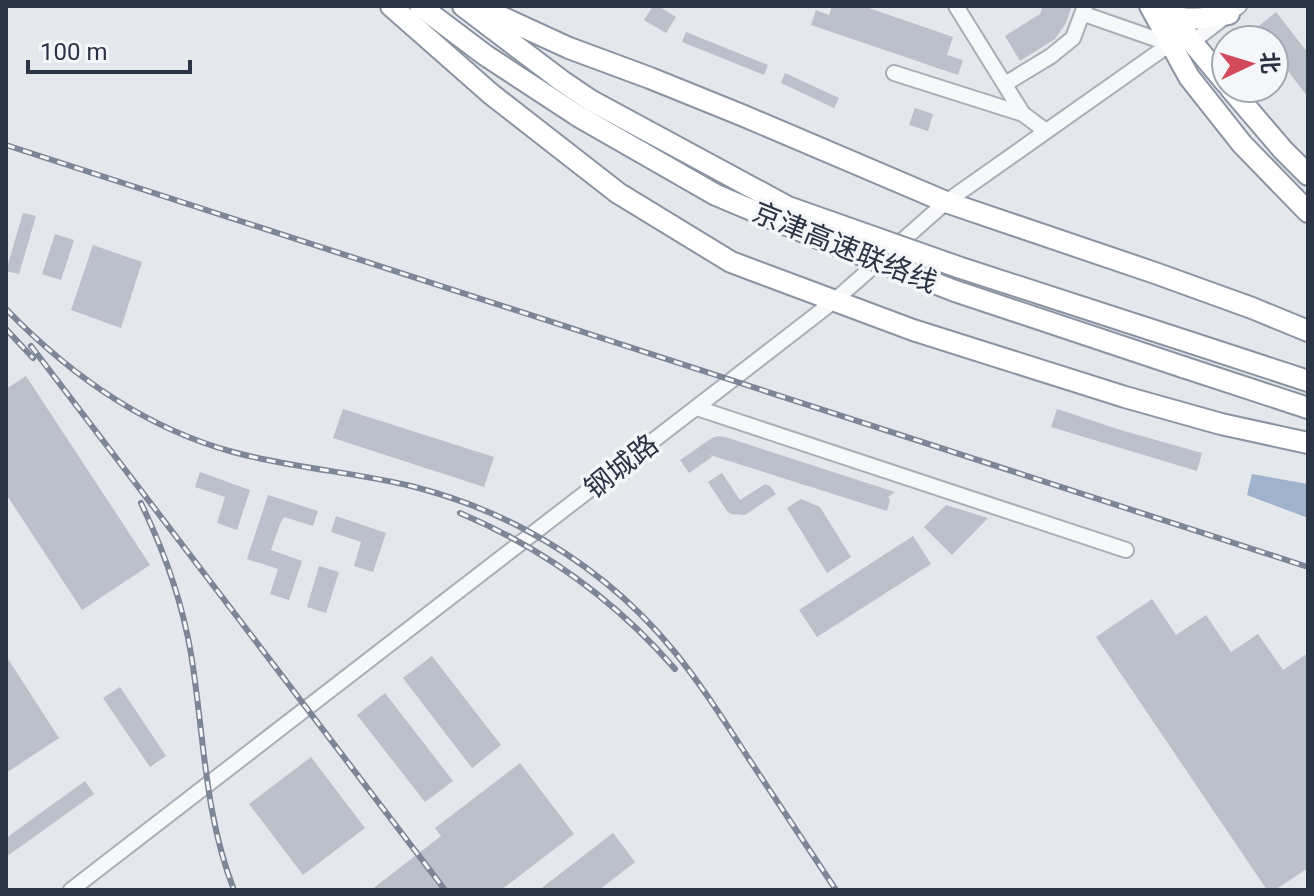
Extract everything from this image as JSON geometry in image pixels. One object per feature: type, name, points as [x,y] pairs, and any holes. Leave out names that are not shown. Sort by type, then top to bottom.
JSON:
[{"type":"highway","points":[[391,6],[491,94],[618,193],[731,262],[913,330],[1125,397],[1221,424],[1308,443]]},
{"type":"highway","name":"京津高速联络线","points":[[420,6],[485,55],[584,108],[788,207],[961,268],[1308,381]]},
{"type":"highway","name":"京津高速联络线","points":[[463,6],[562,81],[584,108],[716,195],[955,291],[1308,408]]},
{"type":"highway","points":[[485,6],[497,15],[569,48],[731,111],[946,202],[1155,273],[1308,331]]},
{"type":"highway","points":[[1152,6],[1199,20],[1234,10]]},
{"type":"highway","points":[[1152,6],[1189,77],[1233,133],[1308,212]]},
{"type":"highway","points":[[1180,14],[1192,42],[1210,64]]},
{"type":"highway","points":[[1244,104],[1308,175]]},
{"type":"street","points":[[956,6],[1023,114]]},
{"type":"street","points":[[1005,84],[1051,56],[1073,38],[1084,10],[1170,44],[1192,42],[1234,10]]},
{"type":"street","points":[[1170,44],[1180,14]]},
{"type":"street","name":"钢城路","points":[[71,890],[834,301],[946,202],[1170,44]]},
{"type":"street","points":[[894,73],[1023,114],[1046,131]]},
{"type":"street","points":[[697,408],[1126,550]]},
{"type":"water","points":[[1252,474],[1308,484],[1308,518],[1247,495]]},
{"type":"building","points":[[653,6],[676,17],[666,33],[644,20]]},
{"type":"building","points":[[832,6],[863,6],[953,37],[947,55],[963,60],[958,75],[811,25],[816,10],[829,15]]},
{"type":"building","points":[[1043,6],[1072,6],[1066,23],[1055,39],[1020,61],[1005,36],[1040,14]]},
{"type":"building","points":[[1276,12],[1285,24],[1261,24]]},
{"type":"building","points":[[1290,30],[1308,53],[1308,97],[1290,74]]},
{"type":"building","points":[[686,32],[768,65],[764,75],[682,42]]},
{"type":"building","points":[[785,73],[839,98],[834,108],[781,83]]},
{"type":"building","points":[[915,108],[933,114],[928,131],[909,125]]},
{"type":"building","points":[[23,213],[36,216],[19,274],[6,271]]},
{"type":"building","points":[[55,234],[74,240],[61,280],[42,274]]},
{"type":"building","points":[[93,245],[142,262],[121,328],[71,310]]},
{"type":"building","points":[[26,376],[150,565],[82,610],[6,494],[6,389]]},
{"type":"building","points":[[343,409],[494,457],[484,487],[333,438]]},
{"type":"building","points":[[1057,409],[1202,453],[1197,471],[1051,427]]},
{"type":"building","points":[[718,436],[895,492],[888,497],[887,511],[710,455],[712,457],[689,473],[680,460]]},
{"type":"building","points":[[200,472],[250,490],[237,530],[217,523],[225,497],[195,487]]},
{"type":"building","points":[[722,473],[740,500],[765,484],[776,494],[745,515],[731,514],[708,482]]},
{"type":"building","points":[[268,495],[318,511],[313,526],[284,517],[271,550],[302,561],[289,600],[270,594],[278,569],[247,559]]},
{"type":"building","points":[[801,499],[820,507],[851,557],[827,573],[787,508]]},
{"type":"building","points":[[946,505],[988,518],[952,555],[924,527]]},
{"type":"building","points":[[336,516],[386,533],[373,572],[354,566],[361,542],[331,532]]},
{"type":"building","points":[[913,536],[931,564],[817,637],[799,610]]},
{"type":"building","points":[[319,566],[339,572],[326,613],[307,607]]},
{"type":"building","points":[[1152,599],[1176,635],[1206,615],[1231,652],[1258,634],[1283,670],[1308,653],[1308,868],[1275,890],[1267,890],[1096,637]]},
{"type":"building","points":[[6,656],[59,738],[6,773]]},
{"type":"building","points":[[432,656],[501,745],[472,768],[403,678]]},
{"type":"building","points":[[120,687],[166,756],[150,767],[103,698]]},
{"type":"building","points":[[385,693],[453,781],[425,802],[357,715]]},
{"type":"building","points":[[311,757],[365,828],[303,875],[249,804]]},
{"type":"building","points":[[520,763],[574,834],[501,890],[371,890],[441,836],[435,828]]},
{"type":"building","points":[[85,781],[94,794],[6,857],[6,838]]},
{"type":"building","points":[[613,833],[635,862],[599,890],[539,890]]},
{"type":"railway","points":[[6,145],[1308,567]]},
{"type":"railway","points":[[6,309],[82,376],[110,396],[169,429],[233,452],[389,481],[455,499],[524,529],[585,567],[640,614],[683,663],[836,890]]},
{"type":"railway","points":[[6,329],[33,358]]},
{"type":"railway","points":[[31,346],[445,890]]},
{"type":"railway","points":[[141,503],[165,558],[183,614],[216,832],[234,890]]},
{"type":"railway","points":[[460,513],[520,543],[576,579],[628,621],[675,669]]}]
